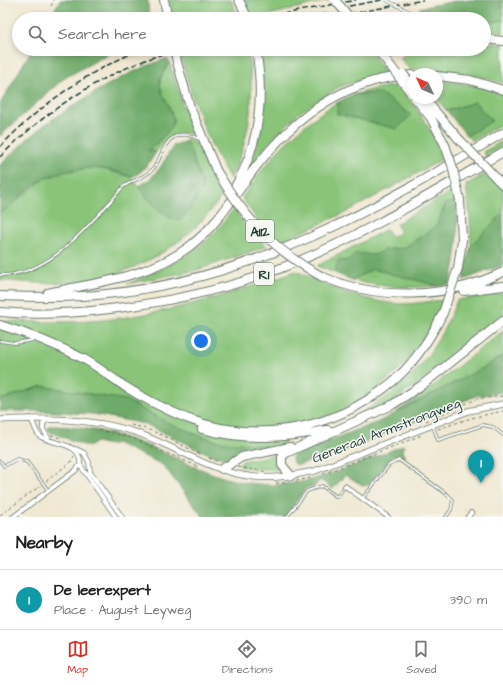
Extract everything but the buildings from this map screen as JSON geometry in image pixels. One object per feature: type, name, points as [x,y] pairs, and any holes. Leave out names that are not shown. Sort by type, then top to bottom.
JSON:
[{"type":"highway","points":[[164,0],[167,12]]},
{"type":"highway","points":[[239,0],[245,12]]},
{"type":"highway","points":[[335,0],[345,12]]},
{"type":"highway","points":[[341,0],[352,12]]},
{"type":"highway","points":[[491,40],[503,41]]},
{"type":"highway","name":"A112","points":[[176,56],[202,139],[216,170],[241,210],[267,238],[294,260],[321,276],[346,286],[380,292],[415,293],[445,290],[469,291],[503,286]]},
{"type":"highway","points":[[207,231],[238,182],[252,149],[260,107],[260,70],[257,56]]},
{"type":"highway","points":[[384,56],[388,60]]},
{"type":"highway","points":[[386,56],[407,85]]},
{"type":"highway","points":[[34,296],[96,284],[136,274],[168,260],[188,247],[219,219],[270,150],[296,123],[316,108],[351,90],[389,78],[407,76]]},
{"type":"highway","points":[[443,77],[470,80],[503,90]]},
{"type":"highway","points":[[126,387],[182,416],[221,428],[261,432],[301,428],[334,418],[351,410],[391,383],[409,366],[423,347],[443,314],[458,268],[462,240],[460,200],[452,165],[445,145],[431,118],[421,104]]},
{"type":"highway","points":[[429,104],[458,138],[503,185]]},
{"type":"highway","name":"R1","points":[[0,296],[86,296],[136,290],[216,273],[261,259],[320,235],[376,206],[503,133]]},
{"type":"highway","name":"R1","points":[[0,312],[74,313],[143,305],[205,293],[254,278],[305,258],[392,216],[503,152]]},
{"type":"highway","points":[[445,290],[471,285],[503,272]]},
{"type":"highway","points":[[291,476],[282,465],[282,457],[290,450],[363,419],[407,396],[503,321]]},
{"type":"highway","points":[[0,325],[43,339],[85,360],[126,387],[141,399],[185,422],[219,434],[242,437],[283,437],[332,429],[363,419]]},
{"type":"highway","points":[[222,469],[242,457],[286,449],[302,444]]},
{"type":"street","name":"Generaal Armstrongweg","points":[[0,420],[30,418],[37,421],[49,418],[92,422],[134,432],[222,469],[254,477],[291,476],[334,464],[468,411],[503,404]]},
{"type":"street","points":[[43,424],[49,418]]},
{"type":"street","points":[[43,424],[37,421],[37,433],[42,437],[50,437]]},
{"type":"street","points":[[43,424],[43,429],[50,437],[84,453],[89,462],[90,472],[122,517]]},
{"type":"street","points":[[70,447],[79,455],[80,465],[116,517]]},
{"type":"street","points":[[13,517],[75,472],[80,465],[89,462]]},
{"type":"street","points":[[346,486],[388,517]]},
{"type":"street","points":[[468,517],[471,512]]},
{"type":"lane","points":[[386,0],[410,12]]},
{"type":"lane","points":[[0,275],[22,272],[35,268],[61,250],[113,200],[123,187],[152,170],[167,143],[172,138],[186,135],[202,139]]},
{"type":"lane","points":[[0,341],[15,343],[43,339]]},
{"type":"lane","points":[[433,425],[438,440],[483,425],[489,426],[503,435]]},
{"type":"lane","points":[[0,461],[4,466],[18,460],[27,462],[48,491]]},
{"type":"lane","points":[[363,498],[389,464],[399,460],[448,494],[453,500],[453,505],[446,517]]},
{"type":"lane","points":[[287,517],[307,491],[322,486],[337,497],[346,486]]},
{"type":"path","points":[[51,6],[54,0]]},
{"type":"path","points":[[50,437],[67,440]]},
{"type":"path","points":[[0,515],[71,462]]},
{"type":"green space","points":[[60,0],[148,0],[149,12],[53,12]]},
{"type":"green space","points":[[169,0],[231,0],[236,12],[172,12]]},
{"type":"green space","points":[[243,0],[330,0],[281,12],[249,12]]},
{"type":"green space","points":[[461,0],[503,0],[503,20],[491,22],[491,12],[430,12],[419,8]]},
{"type":"green space","points":[[503,20],[503,33],[491,30],[491,22]]},
{"type":"green space","points":[[491,42],[503,44],[503,83],[457,72],[443,71],[443,68],[408,68],[400,58],[403,56],[491,56]]},
{"type":"green space","points":[[28,56],[104,56],[63,79],[0,136],[0,104]]},
{"type":"green space","points":[[181,56],[248,56],[251,83],[250,116],[243,148],[230,179],[221,164],[200,118]]},
{"type":"green space","points":[[261,56],[374,56],[386,72],[339,87],[299,113],[265,147],[243,179],[256,146],[260,130],[263,100]]},
{"type":"green space","points":[[166,59],[169,61],[161,78],[160,87],[171,112],[173,124],[168,132],[148,151],[156,152],[149,163],[139,173],[131,177],[105,169],[92,168],[65,171],[40,181],[0,213],[0,165],[26,140],[43,126],[102,88],[118,79]]},
{"type":"green space","points":[[169,61],[192,134],[180,133],[167,140],[156,152],[148,152],[163,137],[174,121],[160,85],[161,78]]},
{"type":"green space","points":[[443,81],[485,87],[503,95],[503,123],[472,141],[467,136],[491,121],[475,102],[447,111],[441,104],[443,104]]},
{"type":"green space","points":[[398,85],[407,96],[407,104],[413,104],[424,120],[445,158],[345,213],[280,242],[261,225],[242,198],[263,169],[284,144],[309,122],[338,102],[337,114],[380,93],[352,95]]},
{"type":"green space","points":[[380,93],[411,115],[397,129],[337,114],[338,102],[352,95]]},
{"type":"green space","points":[[475,102],[492,121],[467,136],[447,111]]},
{"type":"green space","points":[[187,138],[198,145],[213,178],[223,194],[192,231],[173,246],[153,258],[131,268],[109,276],[85,281],[46,283],[0,280],[0,213],[44,179],[64,172],[96,167],[131,177],[155,206],[181,220],[202,191],[203,186],[188,144],[184,142]]},
{"type":"green space","points":[[503,141],[503,146],[486,156],[483,152]]},
{"type":"green space","points":[[184,142],[188,144],[203,186],[194,204],[181,220],[174,219],[162,213],[138,187],[151,178],[160,168],[174,145]]},
{"type":"green space","points":[[485,174],[503,190],[503,213],[471,245],[470,217],[466,185]]},
{"type":"green space","points":[[454,190],[456,202],[446,203],[436,226],[404,248],[384,250],[374,255],[356,253],[347,261],[338,260],[335,273],[317,266],[387,229],[391,237],[401,232],[396,224]]},
{"type":"green space","points":[[456,202],[457,243],[455,264],[450,284],[439,286],[373,269],[352,280],[335,273],[338,260],[347,261],[356,253],[374,255],[384,250],[404,248],[436,226],[446,203]]},
{"type":"green space","points":[[234,209],[244,223],[267,246],[197,270],[127,284],[181,259],[201,245],[213,234]]},
{"type":"green space","points":[[503,213],[503,265],[463,280],[471,245]]},
{"type":"green space","points":[[373,269],[439,286],[395,287],[374,285],[352,280]]},
{"type":"green space","points":[[296,271],[347,293],[387,303],[412,304],[444,300],[427,337],[402,367],[375,391],[339,413],[294,425],[283,445],[267,448],[265,446],[217,441],[166,422],[125,400],[42,386],[0,400],[0,321],[80,322],[144,314],[221,296]]},
{"type":"green space","points":[[503,293],[503,317],[465,344],[423,380],[395,400],[345,424],[391,393],[415,372],[428,356],[439,338],[457,300]]},
{"type":"green space","points":[[503,331],[503,355],[485,367],[396,412],[427,391]]},
{"type":"green space","points":[[503,355],[503,392],[476,396],[331,456],[298,465],[293,463],[292,458],[294,454],[378,422],[485,367]]},
{"type":"green space","points":[[42,386],[125,400],[166,422],[198,435],[217,441],[265,446],[267,448],[240,452],[227,459],[209,454],[145,424],[93,414],[39,411],[0,411],[0,400]]},
{"type":"green space","points":[[49,426],[81,428],[113,434],[135,441],[224,478],[263,484],[284,484],[315,479],[345,469],[404,445],[402,452],[406,458],[401,456],[393,456],[370,484],[364,486],[345,475],[333,489],[320,480],[315,486],[306,488],[285,517],[203,517],[163,465],[116,443],[110,445],[96,442],[89,447],[52,433],[48,430]]},
{"type":"green space","points":[[278,454],[279,469],[241,467],[239,464],[243,461]]},
{"type":"railway","points":[[293,12],[356,0]]},
{"type":"railway","points":[[349,6],[382,0]]},
{"type":"railway","points":[[360,12],[423,0]]},
{"type":"railway","points":[[0,147],[32,117],[66,90],[104,67],[127,56]]},
{"type":"railway","points":[[0,157],[19,138],[61,105],[106,78],[157,56]]},
{"type":"place","name":"De leerexpert","points":[[481,483]]}]
